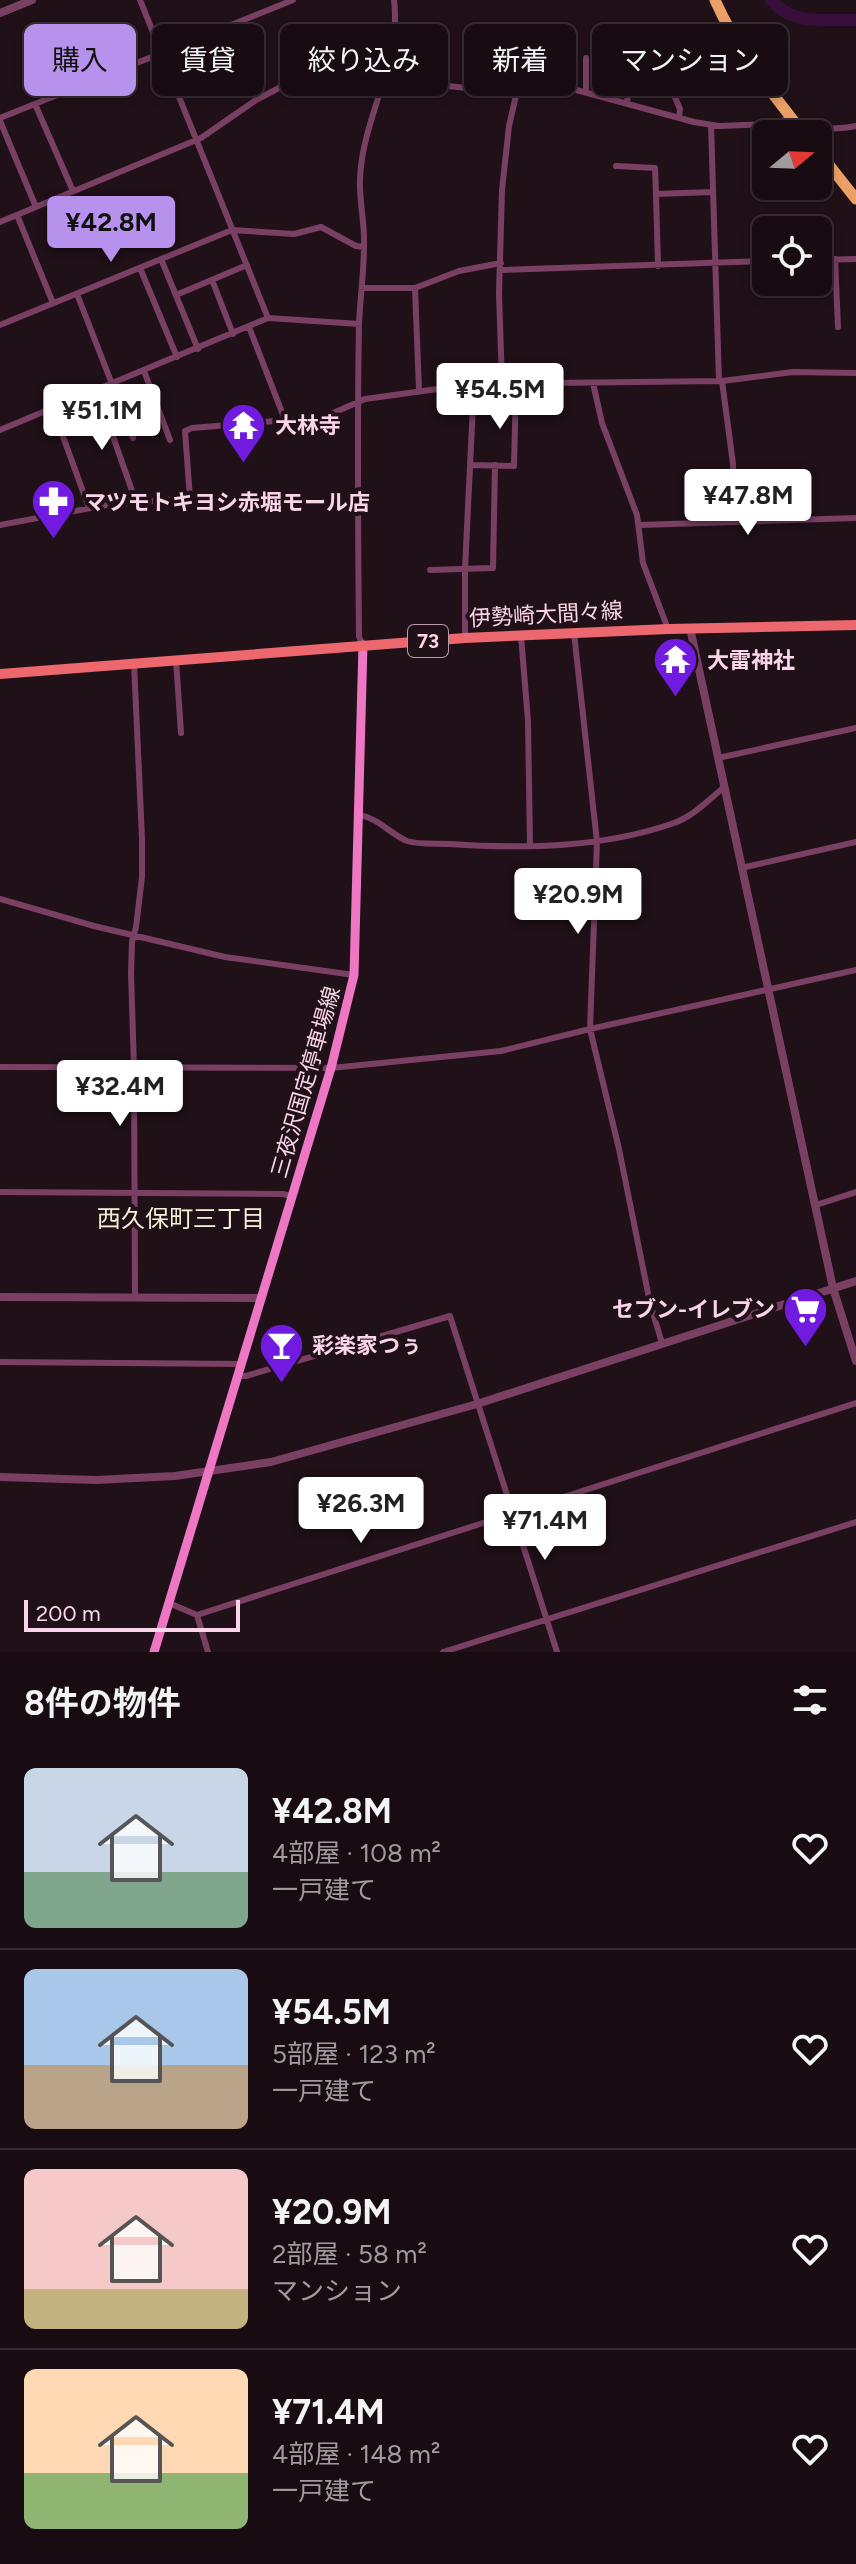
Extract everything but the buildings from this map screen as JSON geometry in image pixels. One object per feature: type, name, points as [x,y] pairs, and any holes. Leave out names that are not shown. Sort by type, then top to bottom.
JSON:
[{"type":"highway","points":[[715,0],[750,62],[793,120]]},
{"type":"highway","points":[[832,169],[856,199]]},
{"type":"main road","name":"伊勢崎大間々線","points":[[0,674],[465,638],[690,628],[856,625]]},
{"type":"main road","name":"三夜沢国定停車場線","points":[[154,1652],[331,1068],[354,975],[363,645]]},
{"type":"street","points":[[0,13],[32,0]]},
{"type":"street","points":[[140,0],[152,30]]},
{"type":"street","points":[[232,24],[293,0]]},
{"type":"street","points":[[394,0],[394,24]]},
{"type":"street","points":[[627,102],[619,63],[654,49],[680,109],[679,118]]},
{"type":"street","points":[[36,207],[0,120],[152,56]]},
{"type":"street","points":[[586,58],[586,91]]},
{"type":"street","points":[[0,222],[195,141],[280,88]]},
{"type":"street","points":[[576,90],[711,125],[755,126],[782,123],[791,117]]},
{"type":"street","points":[[178,96],[268,318]]},
{"type":"street","points":[[363,645],[359,637],[359,324],[364,247],[361,168],[380,96]]},
{"type":"street","points":[[502,383],[502,190],[509,126],[516,96]]},
{"type":"street","points":[[35,104],[73,191]]},
{"type":"street","points":[[711,125],[713,264],[720,381],[733,464],[735,522]]},
{"type":"street","points":[[832,130],[856,126]]},
{"type":"street","points":[[616,166],[655,168],[658,266]]},
{"type":"street","points":[[656,194],[711,192]]},
{"type":"street","points":[[17,215],[53,303]]},
{"type":"street","points":[[0,325],[232,230],[294,234],[321,227],[356,246],[364,247]]},
{"type":"street","points":[[161,259],[198,349]]},
{"type":"street","points":[[832,259],[856,259]]},
{"type":"street","points":[[835,259],[838,327]]},
{"type":"street","points":[[362,288],[415,288],[459,271],[500,267],[752,262]]},
{"type":"street","points":[[176,295],[247,265]]},
{"type":"street","points":[[140,268],[177,357]]},
{"type":"street","points":[[212,280],[233,334]]},
{"type":"street","points":[[415,288],[419,390]]},
{"type":"street","points":[[77,294],[133,438]]},
{"type":"street","points":[[0,430],[268,318],[359,324]]},
{"type":"street","points":[[249,327],[285,420]]},
{"type":"street","points":[[144,371],[170,440]]},
{"type":"street","points":[[0,525],[89,508],[190,498],[186,429],[324,417],[360,401],[474,384],[720,381],[793,372],[856,373]]},
{"type":"street","points":[[593,383],[602,423],[632,498],[643,563],[668,629]]},
{"type":"street","points":[[465,638],[465,569],[474,384]]},
{"type":"street","points":[[470,465],[514,466],[516,384]]},
{"type":"street","points":[[97,391],[136,502]]},
{"type":"street","points":[[53,409],[89,508]]},
{"type":"street","points":[[430,570],[493,568],[495,465]]},
{"type":"street","points":[[639,525],[856,518]]},
{"type":"street","points":[[690,628],[833,1288],[856,1361]]},
{"type":"street","points":[[574,633],[597,842],[590,1029],[619,1149],[650,1303],[662,1343]]},
{"type":"street","points":[[521,636],[528,721],[530,845]]},
{"type":"street","points":[[176,660],[181,733]]},
{"type":"street","points":[[134,663],[138,781],[142,809],[142,877],[131,973],[135,1297]]},
{"type":"street","points":[[718,758],[856,728]]},
{"type":"street","points":[[359,815],[368,816],[409,841],[490,846],[597,842],[616,840],[676,822],[693,814],[723,788]]},
{"type":"street","points":[[741,868],[856,842]]},
{"type":"street","points":[[0,899],[249,962],[354,975]]},
{"type":"street","points":[[0,1067],[331,1068],[501,1051],[856,970]]},
{"type":"street","points":[[0,1192],[291,1196]]},
{"type":"street","points":[[816,1205],[856,1192]]},
{"type":"street","points":[[0,1477],[96,1480],[175,1476],[271,1462],[477,1404],[856,1281]]},
{"type":"street","points":[[0,1297],[260,1298]]},
{"type":"street","points":[[237,1376],[246,1376],[450,1316],[557,1652]]},
{"type":"street","points":[[0,1362],[241,1364]]},
{"type":"street","points":[[169,1603],[197,1615],[856,1403]]},
{"type":"street","points":[[443,1652],[856,1522]]},
{"type":"street","points":[[197,1615],[208,1652]]},
{"type":"waterway","points":[[771,0],[789,14],[799,17],[856,20]]},
{"type":"place","name":"大林寺","points":[[244,464]]},
{"type":"place","name":"マツモトキヨシ赤堀モール店","points":[[53,541]]},
{"type":"place","name":"大雷神社","points":[[676,699]]},
{"type":"place","name":"セブン-イレブン","points":[[806,1348]]},
{"type":"place","name":"彩楽家つぅ","points":[[281,1384]]},
{"type":"district","name":"西久保町三丁目","points":[[181,1219]]}]
